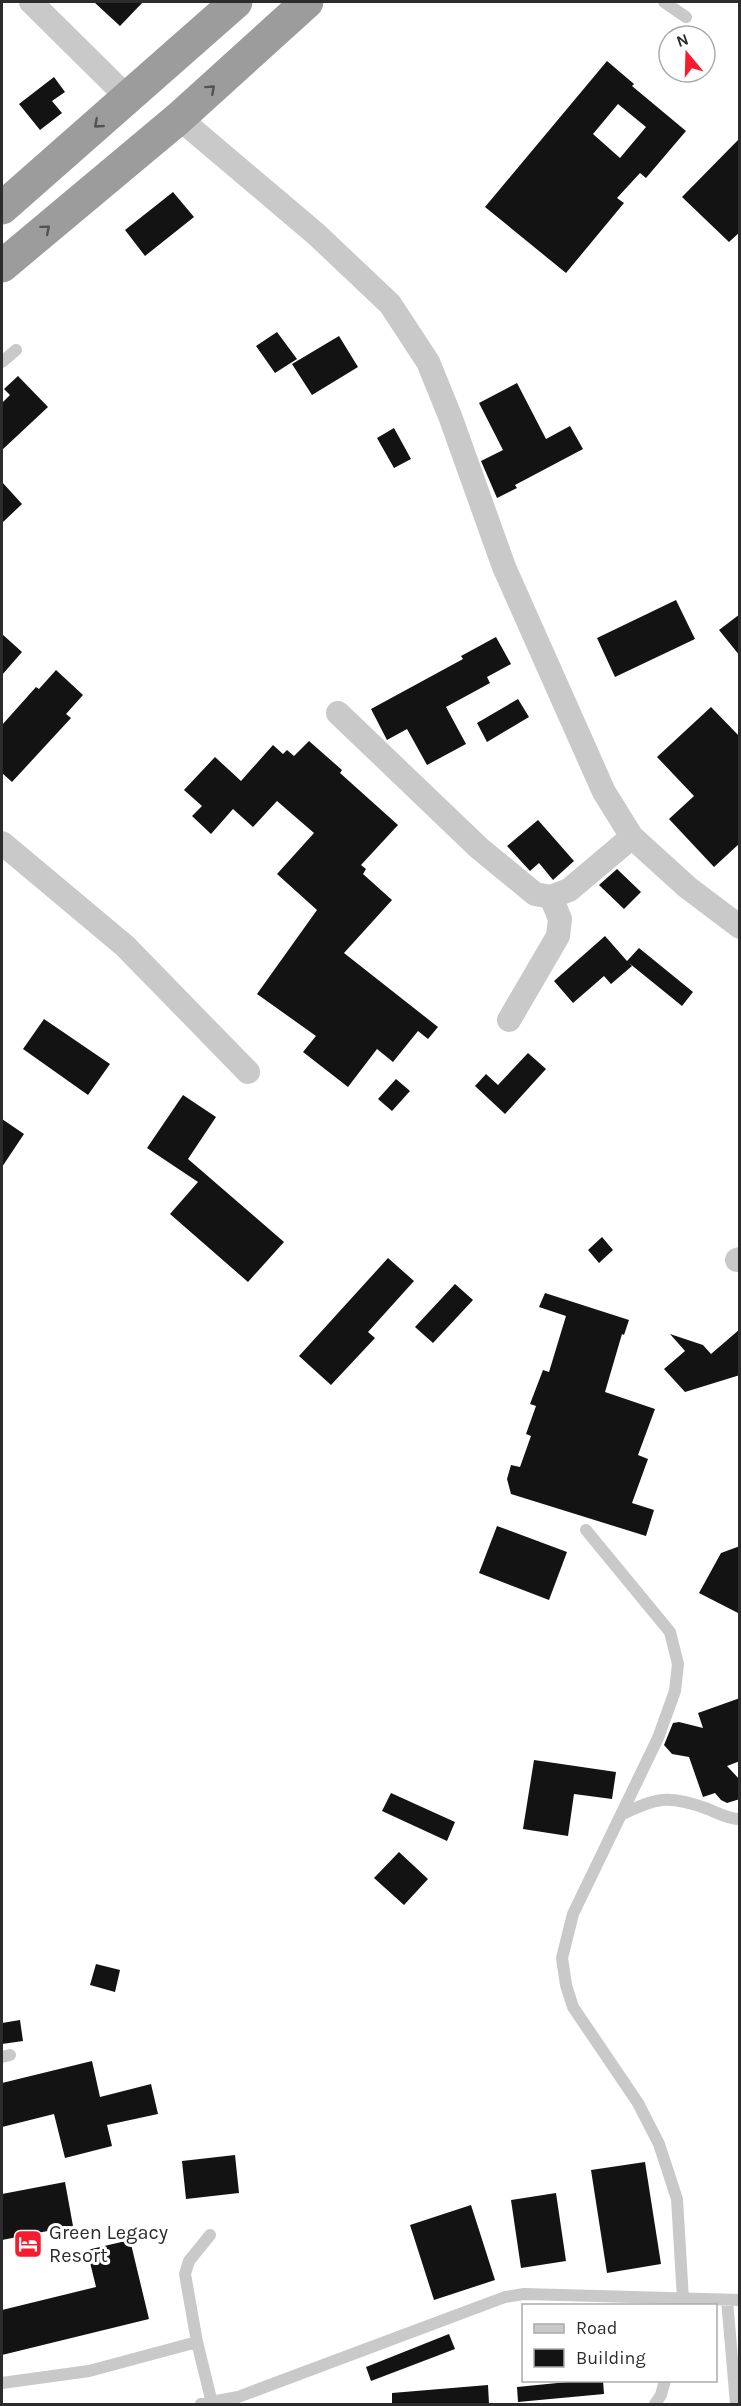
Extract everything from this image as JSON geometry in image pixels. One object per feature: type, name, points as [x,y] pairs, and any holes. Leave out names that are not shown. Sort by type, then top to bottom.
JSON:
[{"type":"highway","points":[[2,207],[236,2]]},
{"type":"highway","points":[[2,266],[179,118],[308,2]]},
{"type":"street","points":[[31,2],[119,89],[126,99]]},
{"type":"street","points":[[179,118],[316,234],[390,304],[428,362],[450,416],[504,567],[603,792],[632,837],[687,887],[740,927]]},
{"type":"street","points":[[338,713],[479,848],[535,894],[551,897],[569,890],[632,837]]},
{"type":"street","points":[[2,843],[125,946],[248,1072]]},
{"type":"street","points":[[509,1020],[558,936],[560,919],[551,897]]},
{"type":"lane","points":[[664,2],[686,16]]},
{"type":"lane","points":[[2,362],[16,350]]},
{"type":"lane","points":[[586,1530],[670,1632],[678,1664],[675,1691],[658,1738],[573,1914],[562,1958],[573,2007],[638,2103],[658,2144],[677,2199],[683,2299]]},
{"type":"lane","points":[[621,1815],[644,1803],[666,1798],[706,1808],[732,1819],[740,1819]]},
{"type":"lane","points":[[210,2235],[189,2261],[185,2274],[207,2404],[238,2397],[505,2297],[524,2294],[669,2302],[683,2299],[734,2300],[736,2404]]},
{"type":"lane","points":[[2,2383],[89,2372],[197,2342]]},
{"type":"lane","points":[[656,2404],[664,2382]]},
{"type":"building","points":[[94,2],[143,2],[120,26]]},
{"type":"building","points":[[607,61],[634,84],[632,86],[686,131],[646,178],[640,173],[617,198],[624,203],[566,273],[485,207]],"holes":[[[618,104],[646,127],[620,158],[593,134]]]},
{"type":"building","points":[[54,77],[65,92],[52,101],[62,113],[40,130],[19,104]]},
{"type":"building","points":[[740,138],[740,232],[729,242],[682,197]]},
{"type":"building","points":[[173,192],[194,217],[145,256],[125,230]]},
{"type":"building","points":[[277,332],[297,359],[275,373],[256,346]]},
{"type":"building","points":[[339,336],[358,367],[312,395],[292,364]]},
{"type":"building","points":[[18,376],[48,407],[2,450],[2,403],[10,395],[4,389]]},
{"type":"building","points":[[517,383],[546,439],[570,426],[583,449],[515,485],[517,488],[497,498],[481,461],[503,450],[479,403]]},
{"type":"building","points":[[394,428],[411,459],[394,468],[377,438]]},
{"type":"building","points":[[2,482],[22,504],[2,523]]},
{"type":"building","points":[[676,600],[695,639],[615,677],[597,638]]},
{"type":"building","points":[[740,614],[740,656],[719,630]]},
{"type":"building","points":[[2,634],[22,652],[2,675]]},
{"type":"building","points":[[496,637],[511,664],[487,677],[490,683],[446,707],[466,744],[427,765],[407,729],[387,740],[371,709],[463,659],[461,656]]},
{"type":"building","points":[[56,670],[83,695],[66,714],[71,718],[12,782],[2,773],[2,725],[36,687],[39,689]]},
{"type":"building","points":[[518,699],[529,717],[487,742],[477,723]]},
{"type":"building","points":[[711,707],[740,737],[740,843],[714,867],[669,819],[694,796],[657,757]]},
{"type":"building","points":[[309,741],[342,770],[340,773],[398,825],[361,865],[366,869],[363,874],[392,900],[344,953],[438,1027],[428,1039],[418,1031],[393,1062],[377,1049],[348,1087],[303,1052],[316,1036],[257,994],[317,910],[277,874],[314,833],[277,801],[253,827],[233,809],[211,834],[192,816],[202,806],[184,790],[215,757],[241,781],[273,745],[283,754],[287,750],[294,756]]},
{"type":"building","points":[[538,820],[574,861],[553,880],[539,863],[530,871],[507,846]]},
{"type":"building","points":[[617,869],[641,892],[624,909],[599,885]]},
{"type":"building","points":[[605,936],[627,961],[639,948],[693,992],[682,1006],[629,963],[632,966],[611,984],[604,976],[573,1003],[554,981]]},
{"type":"building","points":[[44,1019],[110,1064],[88,1095],[23,1049]]},
{"type":"building","points":[[528,1053],[546,1069],[505,1114],[475,1086],[486,1074],[498,1085]]},
{"type":"building","points":[[396,1079],[410,1091],[392,1111],[378,1099]]},
{"type":"building","points":[[183,1095],[216,1117],[188,1159],[284,1242],[248,1282],[170,1214],[198,1182],[147,1148]]},
{"type":"building","points":[[2,1119],[24,1134],[2,1167]]},
{"type":"building","points":[[602,1237],[613,1250],[599,1263],[588,1250]]},
{"type":"building","points":[[388,1258],[414,1281],[368,1332],[375,1338],[331,1385],[299,1356]]},
{"type":"building","points":[[455,1284],[473,1300],[433,1343],[415,1327]]},
{"type":"building","points":[[545,1293],[629,1320],[624,1335],[622,1334],[605,1392],[655,1409],[638,1455],[648,1459],[632,1503],[654,1510],[646,1536],[511,1494],[507,1479],[511,1465],[520,1467],[531,1436],[526,1434],[536,1406],[530,1404],[543,1370],[549,1372],[566,1316],[539,1307]]},
{"type":"building","points":[[740,1329],[740,1375],[685,1392],[664,1369],[685,1351],[670,1334],[703,1345],[711,1354]]},
{"type":"building","points":[[497,1526],[567,1552],[549,1600],[479,1573]]},
{"type":"building","points":[[740,1546],[740,1614],[699,1593],[721,1553]]},
{"type":"building","points":[[740,1698],[740,1761],[727,1766],[740,1780],[740,1799],[727,1803],[715,1793],[703,1797],[689,1757],[672,1754],[664,1745],[673,1723],[679,1722],[703,1728],[698,1713]]},
{"type":"building","points":[[534,1760],[616,1772],[612,1799],[574,1794],[568,1836],[523,1829]]},
{"type":"building","points":[[391,1793],[455,1822],[447,1841],[382,1811]]},
{"type":"building","points":[[399,1852],[428,1879],[404,1905],[374,1878]]},
{"type":"building","points":[[96,1964],[120,1970],[115,1992],[90,1985]]},
{"type":"building","points":[[20,2020],[23,2041],[2,2044],[2,2023]]},
{"type":"building","points":[[92,2061],[100,2097],[151,2084],[158,2114],[107,2125],[112,2146],[65,2158],[54,2114],[2,2127],[2,2083]]},
{"type":"building","points":[[235,2155],[239,2193],[186,2199],[182,2161]]},
{"type":"building","points":[[645,2162],[661,2264],[607,2273],[591,2170]]},
{"type":"building","points":[[65,2182],[73,2226],[2,2240],[2,2194]]},
{"type":"building","points":[[556,2193],[566,2261],[521,2268],[511,2200]]},
{"type":"building","points":[[471,2205],[495,2280],[434,2300],[410,2225]]},
{"type":"building","points":[[130,2240],[149,2319],[2,2355],[2,2310],[96,2287],[87,2250]]},
{"type":"building","points":[[449,2334],[455,2349],[371,2381],[366,2367]]},
{"type":"building","points":[[568,2382],[603,2382],[604,2394],[518,2402],[517,2387]]},
{"type":"building","points":[[488,2385],[489,2404],[392,2404],[392,2393]]},
{"type":"place","name":"Green Legacy Resort","points":[[28,2244]]}]
